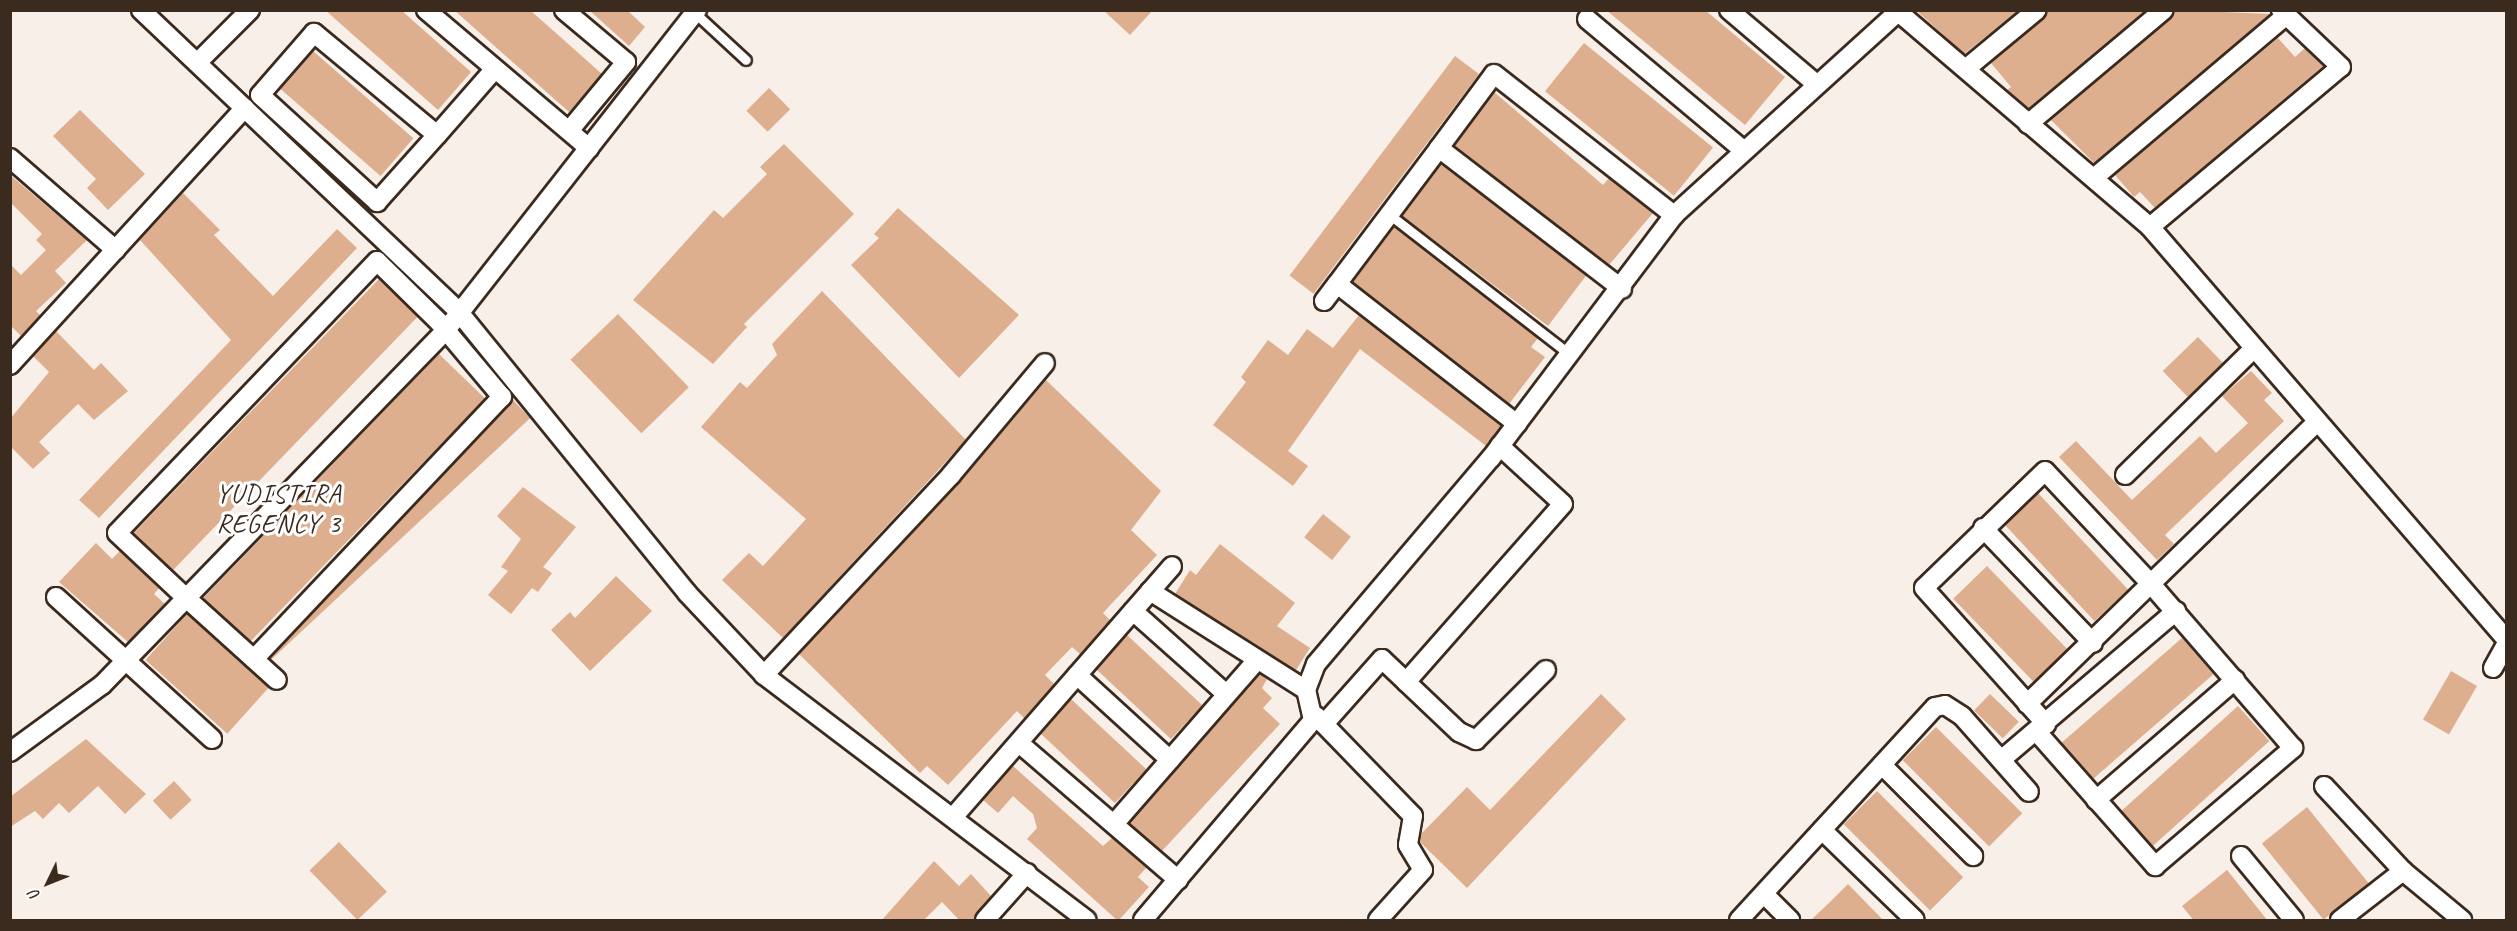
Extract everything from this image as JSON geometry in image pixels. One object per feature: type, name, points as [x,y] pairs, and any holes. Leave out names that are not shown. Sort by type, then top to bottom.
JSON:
[{"type":"street","points":[[141,10],[458,311],[687,593],[764,675],[955,815],[1087,921]]},
{"type":"street","points":[[196,63],[250,10]]},
{"type":"street","points":[[426,10],[494,70],[589,148]]},
{"type":"street","points":[[564,10],[626,62],[569,131]]},
{"type":"street","points":[[1729,10],[1815,83]]},
{"type":"street","points":[[1968,67],[2037,10]]},
{"type":"street","points":[[2028,124],[2164,10]]},
{"type":"street","points":[[1306,690],[1316,664],[1500,446],[1568,352],[1622,289],[1674,215],[1815,83],[1898,11],[1968,67],[2028,124],[2095,177],[2150,226],[2316,423],[2506,639]]},
{"type":"street","points":[[10,752],[102,685],[300,473],[458,311],[696,12]]},
{"type":"street","points":[[2095,177],[2284,13],[2341,67],[2150,226]]},
{"type":"street","points":[[1587,19],[1743,150]]},
{"type":"street","points":[[437,135],[314,33],[260,95],[377,202],[437,135],[494,70]]},
{"type":"street","points":[[1324,301],[1494,74],[1674,215]]},
{"type":"street","points":[[10,365],[245,108]]},
{"type":"street","points":[[1439,148],[1622,289]]},
{"type":"street","points":[[10,158],[116,250]]},
{"type":"street","points":[[254,659],[502,397],[443,326],[377,261],[117,533],[184,596],[277,680]]},
{"type":"street","points":[[1337,284],[1517,424]]},
{"type":"street","points":[[2125,475],[2253,349]]},
{"type":"street","points":[[764,675],[951,474],[1045,363]]},
{"type":"street","points":[[2027,704],[2093,643],[2316,423]]},
{"type":"street","points":[[1406,682],[1563,504],[1500,446]]},
{"type":"street","points":[[2045,471],[2176,611],[2293,748],[2155,866],[2096,800],[2041,728],[2027,704],[1924,591],[1927,580],[1983,528],[2045,471]]},
{"type":"street","points":[[1983,528],[2093,643]]},
{"type":"street","points":[[955,815],[1172,566]]},
{"type":"street","points":[[1150,591],[1306,690],[1320,720],[1413,816],[1408,845],[1423,870],[1378,921]]},
{"type":"street","points":[[56,597],[212,739]]},
{"type":"street","points":[[1133,611],[1226,694]]},
{"type":"street","points":[[2001,760],[2176,611]]},
{"type":"street","points":[[2493,668],[2506,645]]},
{"type":"street","points":[[1143,921],[1320,720],[1382,659],[1459,732],[1476,740],[1546,670]]},
{"type":"street","points":[[1113,824],[1257,660]]},
{"type":"street","points":[[1077,675],[1170,760]]},
{"type":"street","points":[[2096,800],[2235,680]]},
{"type":"street","points":[[1739,921],[1935,707],[1945,705],[2001,760],[2029,792]]},
{"type":"street","points":[[1019,742],[1178,880]]},
{"type":"street","points":[[1882,765],[1973,856]]},
{"type":"street","points":[[2324,786],[2403,871],[2462,921]]},
{"type":"street","points":[[1822,830],[1915,920]]},
{"type":"street","points":[[2241,856],[2295,921]]},
{"type":"street","points":[[2340,921],[2403,871]]},
{"type":"street","points":[[985,921],[1027,873]]},
{"type":"street","points":[[1764,894],[1790,921]]},
{"type":"lane","points":[[696,12],[746,60]]},
{"type":"lane","points":[[1390,214],[1568,352]]},
{"type":"building","points":[[325,10],[401,10],[471,72],[438,110]]},
{"type":"building","points":[[454,10],[530,10],[602,74],[569,112]]},
{"type":"building","points":[[589,10],[627,10],[645,27],[629,46]]},
{"type":"building","points":[[1103,10],[1153,10],[1130,35]]},
{"type":"building","points":[[1606,10],[1705,10],[1785,77],[1745,125]]},
{"type":"building","points":[[1916,10],[2019,10],[1964,54]]},
{"type":"building","points":[[2048,10],[2146,10],[2029,109],[2007,90],[2011,87],[1991,63]]},
{"type":"building","points":[[2175,10],[2271,14],[2094,163],[2051,120]]},
{"type":"building","points":[[2278,38],[2295,57],[2305,48],[2323,66],[2155,208],[2140,192],[2134,197],[2115,175]]},
{"type":"building","points":[[1584,43],[1713,147],[1674,196],[1545,91]]},
{"type":"building","points":[[313,51],[413,138],[381,176],[280,89]]},
{"type":"building","points":[[1455,56],[1479,74],[1313,294],[1290,276]]},
{"type":"building","points":[[769,88],[790,109],[768,132],[746,111]]},
{"type":"building","points":[[1494,92],[1603,185],[1609,178],[1653,213],[1609,265],[1455,146]]},
{"type":"building","points":[[80,110],[145,174],[108,210],[87,188],[96,179],[53,136]]},
{"type":"building","points":[[784,144],[854,214],[744,324],[747,327],[713,364],[633,300],[714,210],[723,218],[767,174],[760,167]]},
{"type":"building","points":[[1441,164],[1587,274],[1548,326],[1402,216]]},
{"type":"building","points":[[10,175],[87,240],[55,271],[66,283],[36,311],[40,315],[21,336],[10,325],[10,264],[21,275],[46,250],[36,240],[42,234],[10,202]]},
{"type":"building","points":[[183,193],[220,230],[214,235],[273,296],[337,229],[357,248],[99,518],[79,500],[231,340],[140,240]]},
{"type":"building","points":[[898,208],[1019,315],[959,378],[851,265],[879,238],[874,234]]},
{"type":"building","points":[[1394,227],[1538,338],[1531,347],[1545,357],[1509,404],[1353,282]]},
{"type":"building","points":[[379,279],[418,317],[172,571],[133,534]]},
{"type":"building","points":[[822,291],[966,440],[783,638],[722,580],[749,553],[763,566],[806,519],[701,427],[740,382],[747,388],[777,355],[772,344]]},
{"type":"building","points":[[618,314],[689,387],[641,433],[571,360]]},
{"type":"building","points":[[1359,315],[1501,426],[1486,446],[1360,349],[1288,451],[1308,466],[1293,486],[1213,425],[1246,382],[1241,377],[1268,340],[1288,355],[1307,329],[1333,348]]},
{"type":"building","points":[[56,331],[94,370],[101,363],[128,391],[94,420],[78,404],[39,442],[50,453],[33,469],[10,446],[10,419],[49,372],[33,356]]},
{"type":"building","points":[[2198,337],[2223,363],[2188,397],[2163,371]]},
{"type":"building","points":[[439,354],[485,398],[249,643],[203,599]]},
{"type":"building","points":[[2251,371],[2272,393],[2264,400],[2284,421],[2165,535],[2174,544],[2157,560],[2059,457],[2076,441],[2132,500],[2200,436],[2216,453],[2248,423],[2222,396]]},
{"type":"building","points":[[1046,380],[1161,491],[1131,530],[1157,555],[1103,613],[1110,620],[1080,654],[1072,647],[1045,675],[1054,684],[1024,718],[1017,711],[948,785],[927,766],[920,773],[799,654],[959,483]]},
{"type":"building","points":[[513,400],[530,418],[271,660],[254,641]]},
{"type":"building","points":[[523,487],[576,527],[543,567],[552,573],[538,592],[532,588],[511,614],[488,595],[508,571],[501,567],[521,539],[497,516]]},
{"type":"building","points":[[2038,493],[2128,590],[2094,621],[2004,524]]},
{"type":"building","points":[[1323,514],[1351,537],[1332,560],[1304,537]]},
{"type":"building","points":[[96,543],[112,559],[120,551],[159,588],[154,594],[165,604],[128,642],[59,582]]},
{"type":"building","points":[[1220,544],[1295,603],[1277,626],[1310,648],[1296,670],[1175,594],[1190,570],[1196,575]]},
{"type":"building","points":[[1987,566],[2068,649],[2034,682],[1953,599]]},
{"type":"building","points":[[616,576],[652,611],[590,671],[551,630],[570,612],[575,618]]},
{"type":"building","points":[[187,614],[269,688],[227,734],[146,660]]},
{"type":"building","points":[[1127,635],[1202,705],[1171,739],[1096,669]]},
{"type":"building","points":[[2182,638],[2213,674],[2093,779],[2061,743]]},
{"type":"building","points":[[2451,671],[2477,686],[2449,734],[2423,719]]},
{"type":"building","points":[[1260,674],[1267,679],[1262,688],[1272,698],[1263,708],[1280,724],[1162,851],[1129,823]]},
{"type":"building","points":[[1601,694],[1626,719],[1467,888],[1420,842],[1421,834],[1467,787],[1490,810]]},
{"type":"building","points":[[1990,694],[2019,722],[2003,738],[1974,711]]},
{"type":"building","points":[[1071,699],[1146,769],[1115,803],[1040,733]]},
{"type":"building","points":[[2238,706],[2269,741],[2153,846],[2121,811]]},
{"type":"building","points":[[1936,727],[2022,813],[1989,847],[1903,760]]},
{"type":"building","points":[[86,739],[146,794],[125,814],[98,786],[69,813],[59,803],[43,819],[35,811],[10,827],[10,797]]},
{"type":"building","points":[[1013,766],[1103,846],[1112,838],[1146,868],[1138,877],[1149,887],[1118,921],[1027,839],[1037,828],[1033,814],[1013,796],[998,813],[983,800]]},
{"type":"building","points":[[174,781],[192,800],[171,820],[153,801]]},
{"type":"building","points":[[1877,791],[1963,877],[1930,911],[1844,824]]},
{"type":"building","points":[[2307,807],[2369,883],[2324,920],[2262,844]]},
{"type":"building","points":[[339,842],[387,892],[357,920],[310,870]]},
{"type":"building","points":[[934,861],[959,886],[971,874],[991,896],[974,920],[960,921],[942,902],[923,921],[881,921]]},
{"type":"building","points":[[2227,870],[2268,921],[2194,921],[2182,906]]},
{"type":"building","points":[[1848,884],[1884,921],[1810,921],[1832,900]]},
{"type":"district","name":"YUDISTIRA REGENCY 3","points":[[279,509]]}]
